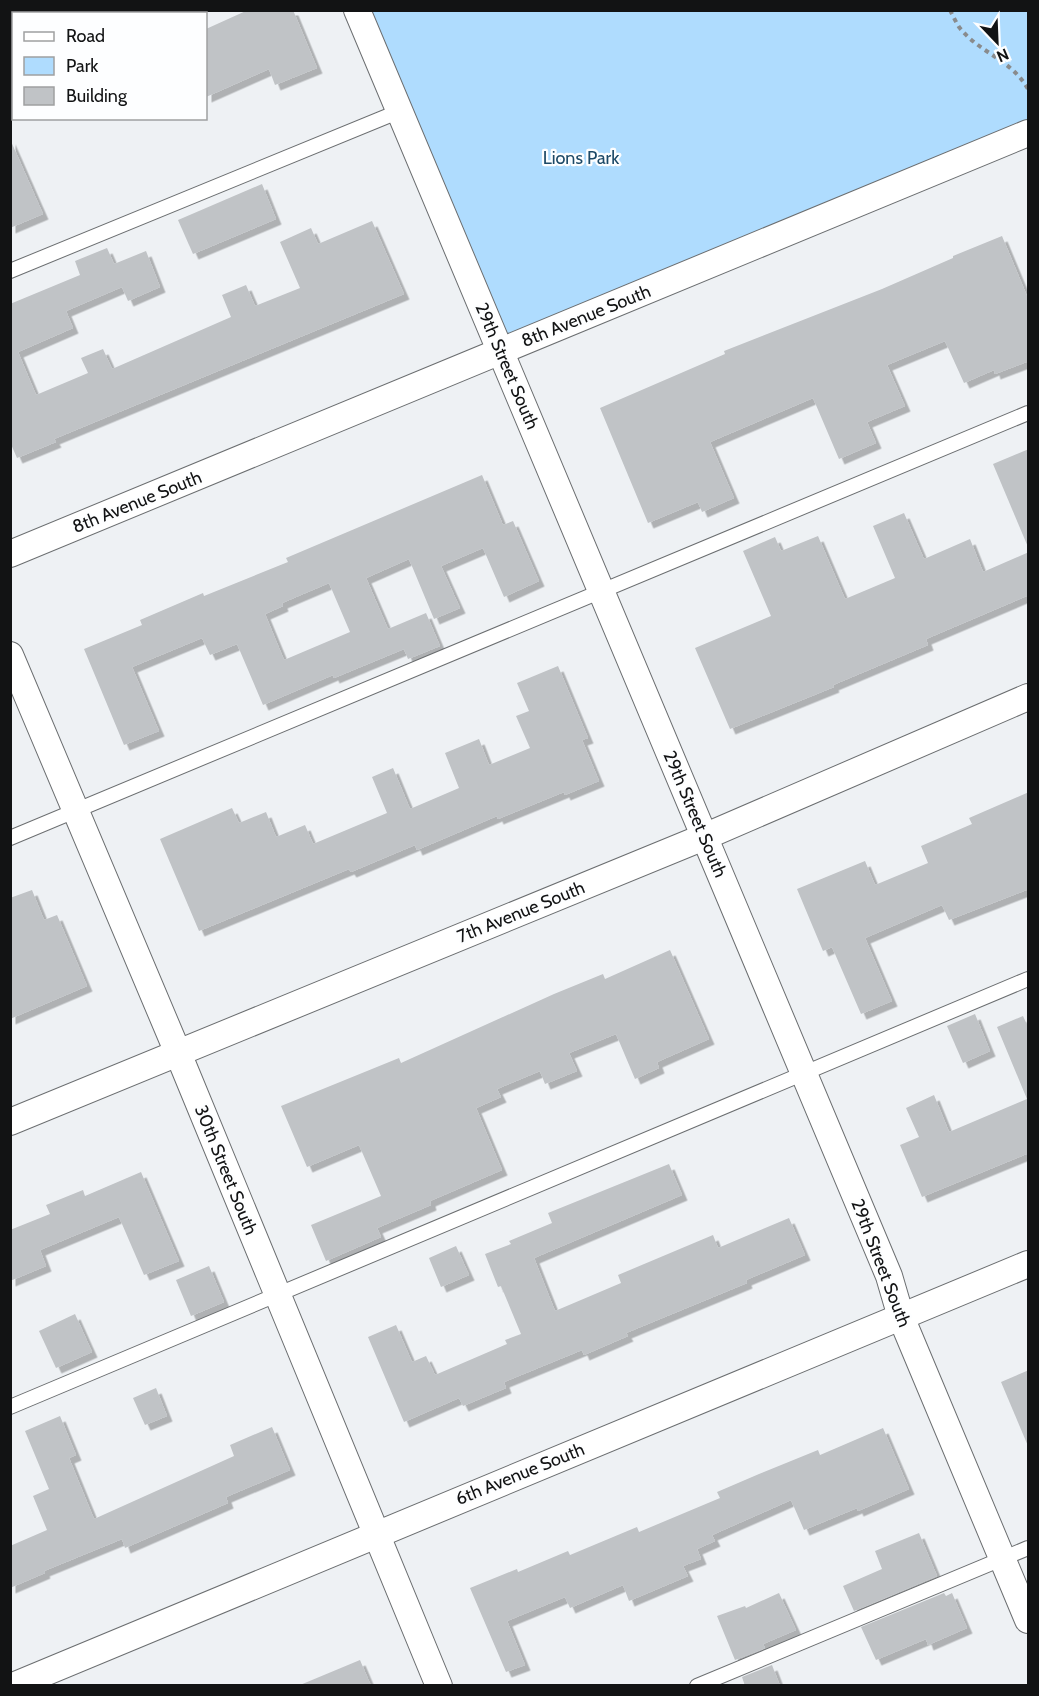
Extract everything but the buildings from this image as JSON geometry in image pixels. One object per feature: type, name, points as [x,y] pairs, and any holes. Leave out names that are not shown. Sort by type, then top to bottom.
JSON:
[{"type":"street","name":"29th Street South","points":[[357,10],[889,1276],[901,1317],[1029,1620]]},
{"type":"street","name":"8th Avenue South","points":[[10,554],[501,351],[1026,142]]},
{"type":"street","name":"30th Street South","points":[[10,655],[439,1686]]},
{"type":"street","name":"7th Avenue South","points":[[10,1122],[704,837],[1029,697]]},
{"type":"street","name":"6th Avenue South","points":[[13,1686],[1029,1264]]},
{"type":"lane","points":[[10,271],[400,111]]},
{"type":"lane","points":[[10,837],[1029,413]]},
{"type":"lane","points":[[10,1407],[278,1297],[803,1072],[1029,979]]},
{"type":"lane","points":[[697,1686],[1029,1548]]},
{"type":"path","points":[[950,10],[959,27],[1010,65],[1029,89]]},
{"type":"green space","name":"Lions Park","points":[[359,11],[1028,11],[1028,131],[501,351]]}]
